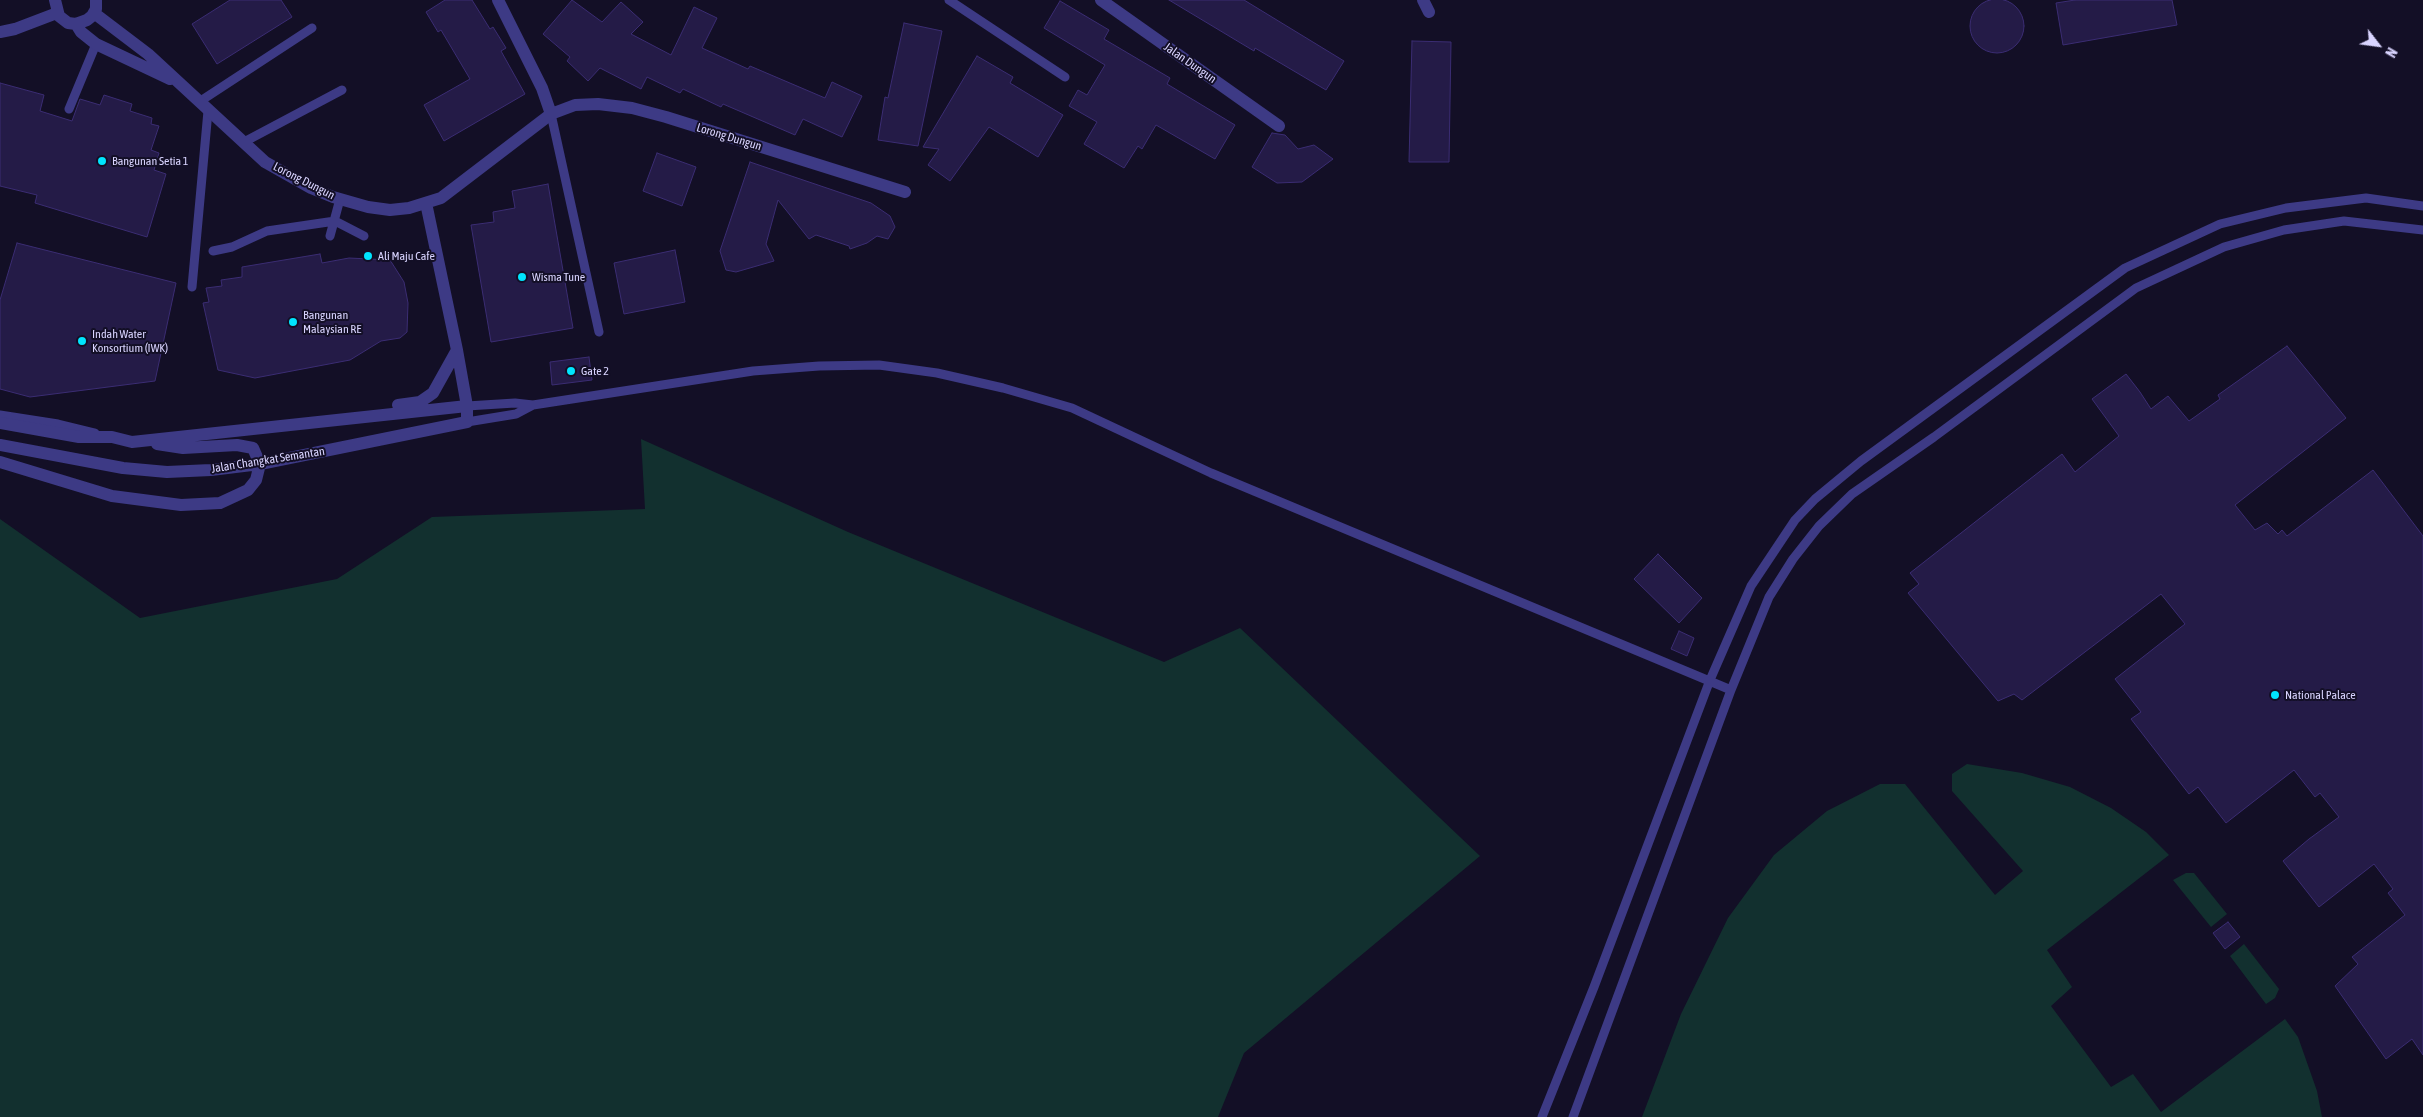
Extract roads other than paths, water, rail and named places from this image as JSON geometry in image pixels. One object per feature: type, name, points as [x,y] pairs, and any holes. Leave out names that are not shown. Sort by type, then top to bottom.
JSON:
[{"type":"street","points":[[76,24],[87,20],[94,13],[96,0]]},
{"type":"street","points":[[498,0],[542,88],[551,114]]},
{"type":"street","name":"Jalan Dungun","points":[[1101,0],[1279,126]]},
{"type":"street","points":[[1423,0],[1429,12]]},
{"type":"street","points":[[0,32],[14,29],[56,6]]},
{"type":"street","name":"Lorong Dungun","points":[[56,6],[65,21],[76,24],[81,32],[96,44],[176,82]]},
{"type":"street","name":"Lorong Dungun","points":[[94,13],[148,54],[176,82],[266,162],[287,176],[340,199],[390,210],[441,198],[551,114],[574,105],[598,104],[632,108],[905,192]]},
{"type":"street","points":[[426,203],[457,350],[467,406],[466,422]]},
{"type":"street","name":"Jalan Changkat Semantan","points":[[336,419],[353,412],[420,402],[433,393],[457,350]]},
{"type":"street","name":"Jalan Changkat Semantan","points":[[0,423],[79,437],[112,438],[132,442],[467,406]]},
{"type":"street","name":"Jalan Changkat Semantan","points":[[0,445],[123,468],[167,472],[211,470],[260,464],[466,422]]},
{"type":"street","points":[[0,462],[112,496],[181,505],[220,503],[238,496],[248,490],[256,480],[260,464],[253,448],[237,445],[183,448],[132,442]]},
{"type":"lane","points":[[949,0],[1065,77]]},
{"type":"lane","points":[[192,287],[204,106],[312,28]]},
{"type":"lane","points":[[69,109],[96,44]]},
{"type":"lane","points":[[244,142],[342,90]]},
{"type":"lane","points":[[551,114],[599,332]]},
{"type":"lane","points":[[1542,1117],[1594,987],[1710,680],[1751,586],[1795,520],[1815,499],[1920,416],[2125,268],[2220,224],[2286,208],[2366,198],[2423,206]]},
{"type":"lane","points":[[330,236],[340,199]]},
{"type":"lane","points":[[213,251],[232,247],[266,231],[334,221],[364,236]]},
{"type":"lane","points":[[1573,1117],[1731,690],[1769,597],[1793,559],[1820,526],[1852,494],[1934,437],[2136,288],[2224,247],[2284,230],[2344,221],[2423,230]]},
{"type":"lane","name":"Jalan Changkat Semantan","points":[[467,406],[515,403],[533,405],[753,371],[820,366],[878,365],[937,373],[1003,388],[1072,408],[1210,473],[1731,690]]},
{"type":"lane","name":"Jalan Changkat Semantan","points":[[466,422],[516,414],[533,405]]},
{"type":"lane","points":[[0,415],[58,424],[112,438]]},
{"type":"place","name":"Bangunan Setia 1","points":[[102,161]]},
{"type":"place","name":"Ali Maju Cafe","points":[[368,256]]},
{"type":"place","name":"Wisma Tune","points":[[522,277]]},
{"type":"place","name":"Bangunan Malaysian RE","points":[[293,322]]},
{"type":"place","name":"Indah Water Konsortium (IWK)","points":[[82,341]]},
{"type":"place","name":"Gate 2","points":[[571,371]]},
{"type":"place","name":"National Palace","points":[[2275,695]]}]
